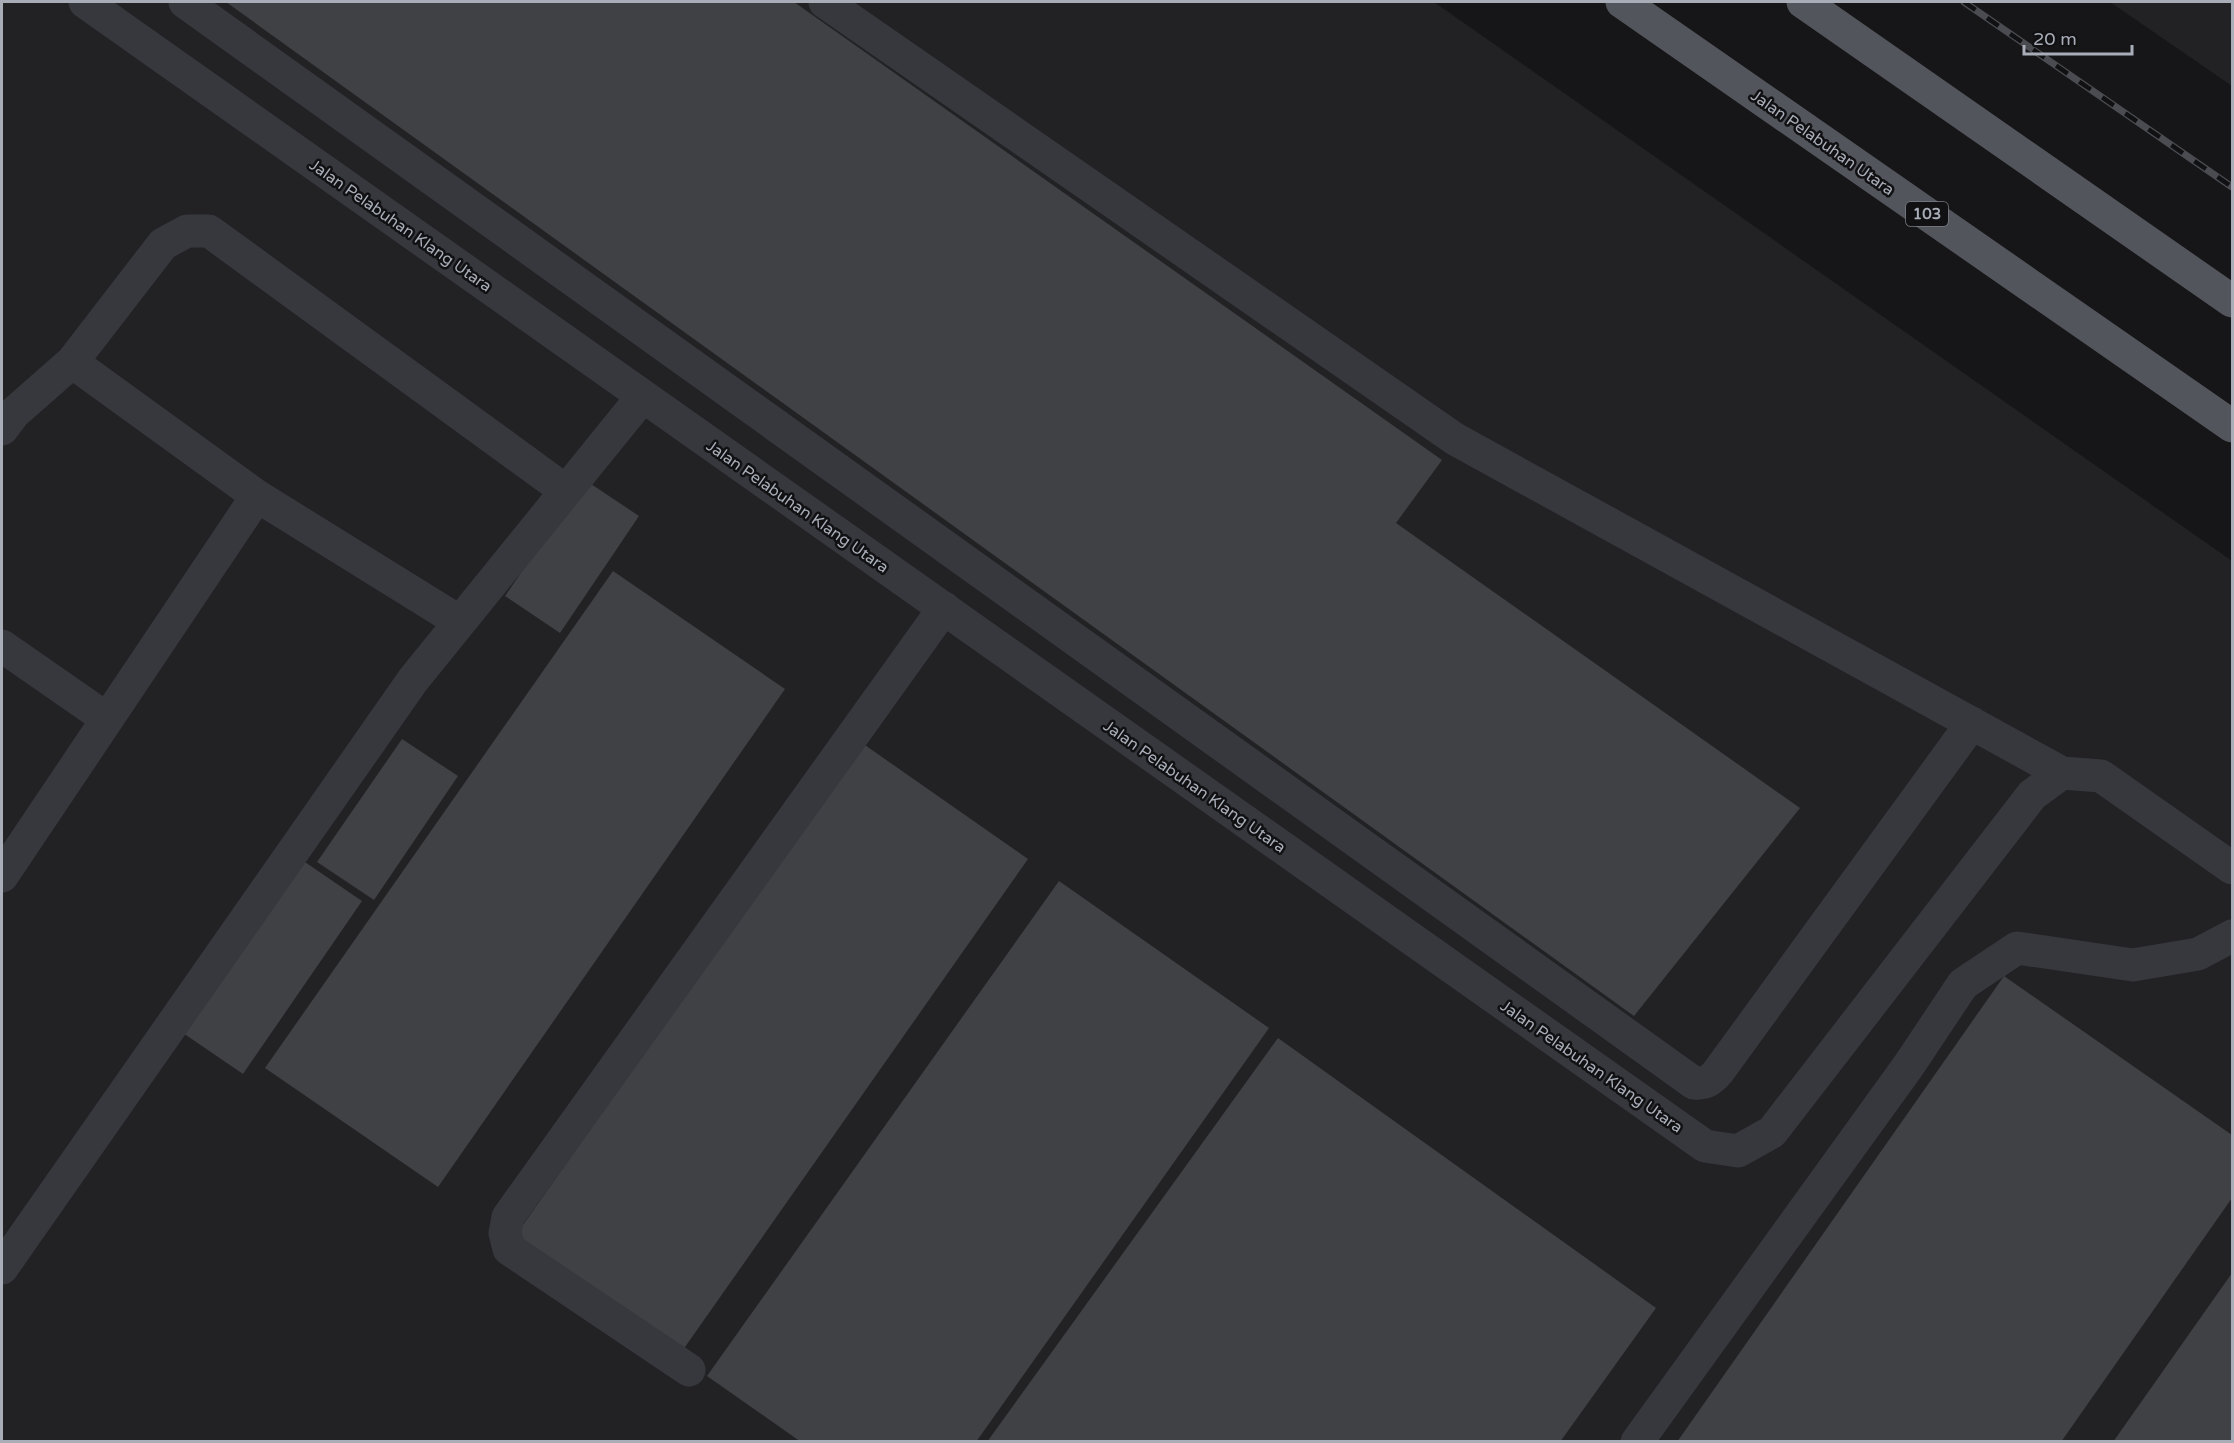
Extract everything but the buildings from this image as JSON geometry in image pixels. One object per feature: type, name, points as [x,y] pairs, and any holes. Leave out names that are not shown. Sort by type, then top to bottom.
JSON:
[{"type":"main road","name":"Jalan Pelabuhan Utara","points":[[1622,2],[2232,426]]},
{"type":"main road","points":[[1803,2],[2232,301]]},
{"type":"street","name":"Jalan Pelabuhan Klang Utara","points":[[86,2],[1705,1146],[1738,1151],[1772,1132],[2032,795],[2062,773]]},
{"type":"street","points":[[185,2],[1694,1083],[1703,1084],[1718,1072],[1972,723]]},
{"type":"street","points":[[825,2],[1455,439],[2062,773],[2101,776],[2232,868]]},
{"type":"street","points":[[2,429],[14,412],[72,362],[163,244],[187,231],[209,231],[566,491]]},
{"type":"street","points":[[72,362],[257,496],[460,622]]},
{"type":"street","points":[[2,1268],[413,680],[643,396]]},
{"type":"street","points":[[2,876],[257,496]]},
{"type":"street","points":[[689,1370],[509,1248],[505,1233],[508,1217],[944,608]]},
{"type":"street","points":[[2,646],[107,719]]},
{"type":"street","points":[[1637,1442],[1902,1075],[1963,984],[2017,948],[2133,965],[2198,954],[2232,936]]},
{"type":"shaded area","points":[[2,2],[1434,2],[2232,561],[2232,1441],[2,1442]]},
{"type":"shaded area","points":[[2110,2],[2232,2],[2232,86]]},
{"type":"railway","points":[[1964,2],[2232,187]]}]
